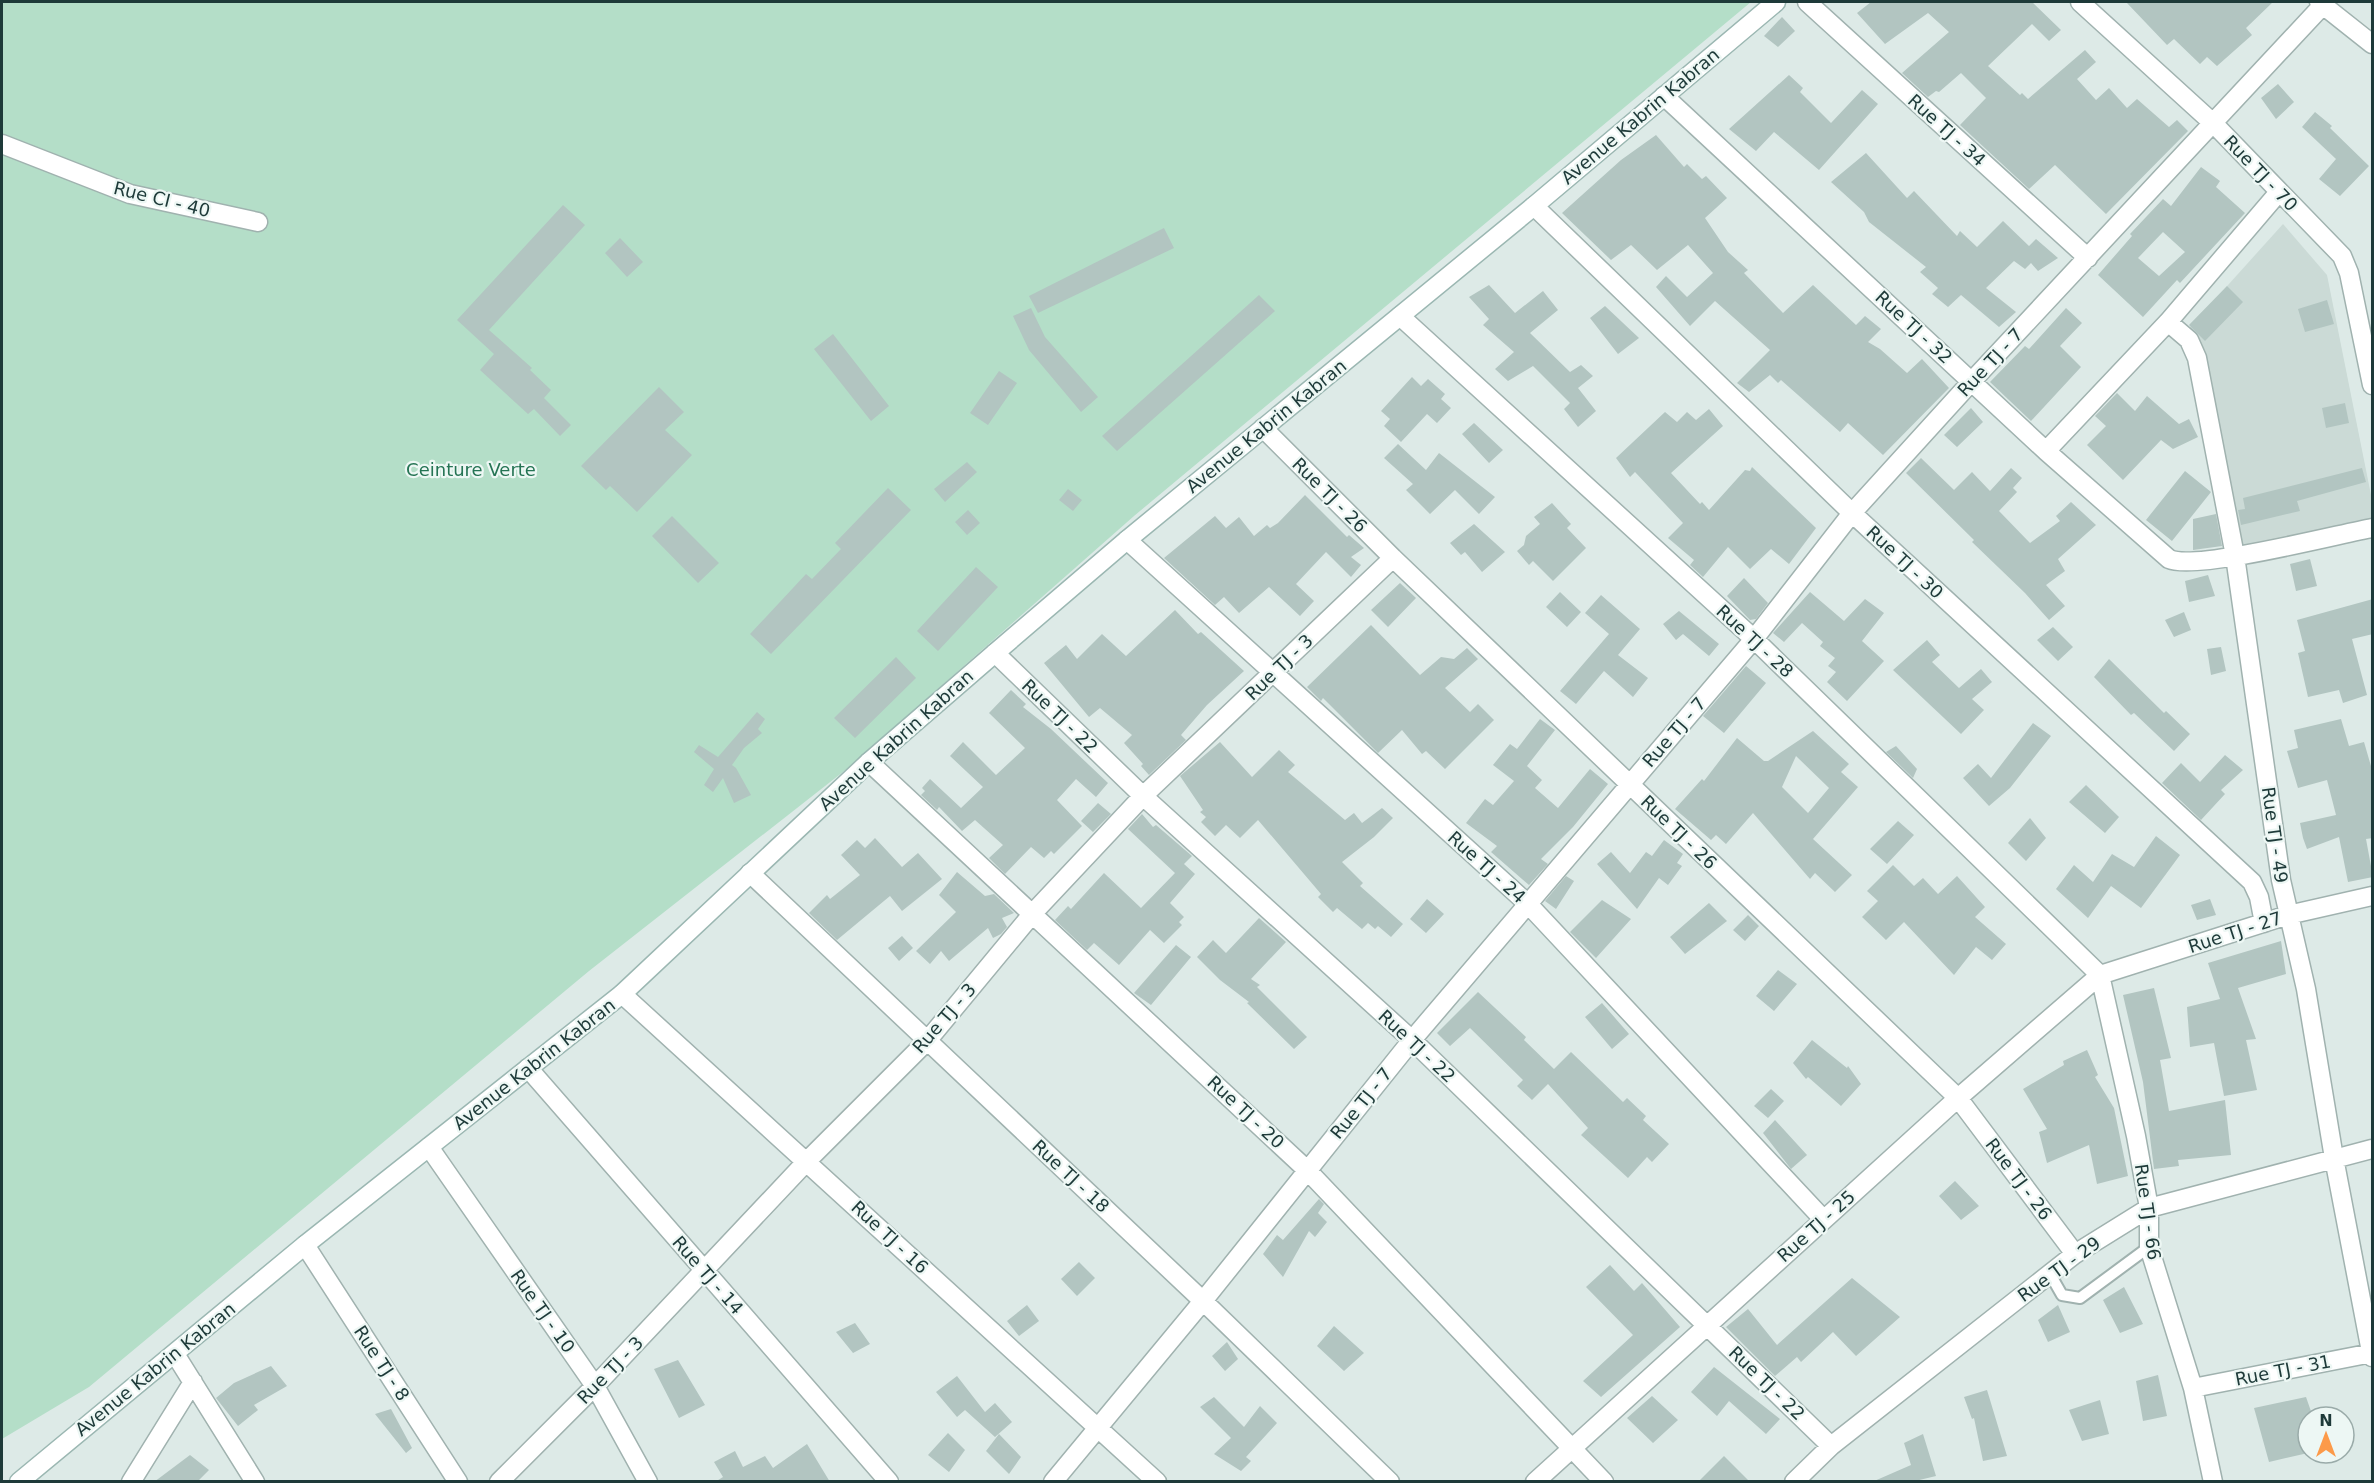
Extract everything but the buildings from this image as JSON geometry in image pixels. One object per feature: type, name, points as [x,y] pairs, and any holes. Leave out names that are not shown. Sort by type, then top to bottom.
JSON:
[{"type":"street","name":"Avenue Kabrin Kabran","points":[[18,1482],[305,1245],[622,994],[869,762],[995,653],[1127,540],[1534,206],[1776,2]]},
{"type":"street","name":"Rue TJ - 34","points":[[1807,2],[2088,258]]},
{"type":"street","name":"Rue TJ - 70","points":[[2080,2],[2214,124],[2342,256],[2349,273],[2373,385]]},
{"type":"street","name":"Rue TJ - 7","points":[[1053,1482],[1203,1301],[1412,1040],[1754,639],[1852,513],[1972,381],[2214,124],[2321,4]]},
{"type":"street","points":[[2321,4],[2373,44]]},
{"type":"street","name":"Rue TJ - 32","points":[[1664,96],[2046,451],[2169,559],[2186,563],[2235,556],[2373,528]]},
{"type":"street","name":"Rue CI - 40","points":[[2,144],[130,194],[258,222]]},
{"type":"street","points":[[2046,451],[2168,322],[2279,192]]},
{"type":"street","name":"Rue TJ - 30","points":[[1534,206],[1852,513],[2252,882],[2259,897],[2264,923]]},
{"type":"street","name":"Rue TJ - 28","points":[[1400,316],[1754,639],[2100,975]]},
{"type":"street","name":"Rue TJ - 49","points":[[2168,322],[2194,348],[2235,556],[2288,915],[2306,988],[2334,1158],[2372,1354]]},
{"type":"street","name":"Rue TJ - 26","points":[[1263,428],[1393,558],[1958,1098],[2075,1254]]},
{"type":"street","name":"Rue TJ - 24","points":[[1127,540],[1528,904],[1823,1219]]},
{"type":"street","name":"Rue TJ - 3","points":[[499,1482],[595,1386],[807,1161],[927,1041],[1033,913],[1143,796],[1393,558]]},
{"type":"street","name":"Rue TJ - 22","points":[[995,653],[1143,796],[1412,1040],[1831,1446]]},
{"type":"street","name":"Rue TJ - 20","points":[[869,762],[1307,1170],[1604,1482]]},
{"type":"street","name":"Rue TJ - 18","points":[[750,873],[1203,1301],[1390,1482]]},
{"type":"street","name":"Rue TJ - 27","points":[[2100,975],[2288,915],[2373,896]]},
{"type":"street","name":"Rue TJ - 25","points":[[1534,1482],[1958,1098],[2100,975]]},
{"type":"street","name":"Rue TJ - 66","points":[[2100,975],[2122,1065],[2149,1208],[2150,1247],[2193,1388],[2213,1482]]},
{"type":"street","name":"Rue TJ - 16","points":[[622,994],[1157,1482]]},
{"type":"street","name":"Rue TJ - 14","points":[[528,1068],[889,1482]]},
{"type":"street","name":"Rue TJ - 10","points":[[429,1147],[595,1386],[648,1482]]},
{"type":"street","name":"Rue TJ - 29","points":[[1794,1482],[1831,1446],[2075,1254],[2149,1208],[2373,1149]]},
{"type":"street","name":"Rue TJ - 8","points":[[305,1245],[458,1482]]},
{"type":"street","points":[[174,1353],[255,1482]]},
{"type":"street","name":"Rue TJ - 31","points":[[2193,1388],[2372,1354]]},
{"type":"street","points":[[131,1482],[192,1382]]},
{"type":"lane","points":[[2050,1274],[2062,1295],[2080,1298],[2150,1247]]},
{"type":"shaded area","points":[[2283,224],[2327,275],[2372,500],[2372,524],[2228,557],[2183,335]]},
{"type":"green space","name":"Ceinture Verte","points":[[2,2],[1751,2],[1134,516],[848,768],[589,971],[89,1387],[2,1439]]}]
